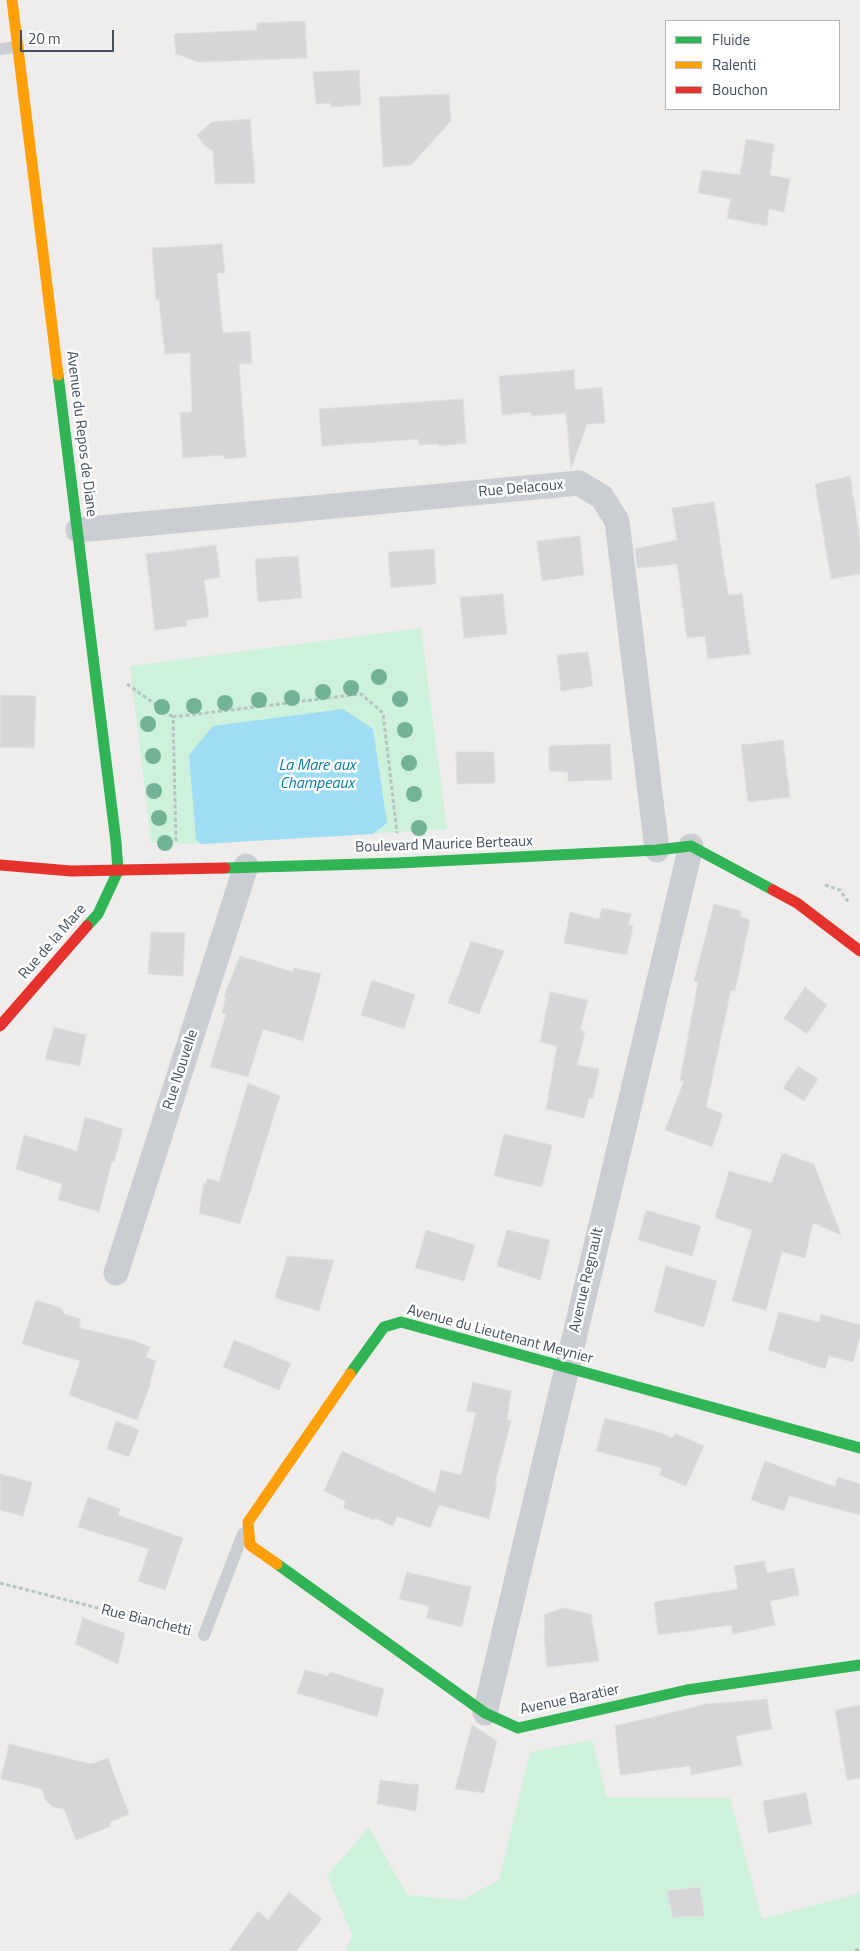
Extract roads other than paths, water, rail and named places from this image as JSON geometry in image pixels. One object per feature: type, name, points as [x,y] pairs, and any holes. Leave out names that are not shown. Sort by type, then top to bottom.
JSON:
[{"type":"street","name":"Avenue du Repos de Diane","points":[[12,0],[116,842],[118,871]]},
{"type":"street","name":"Rue Delacoux","points":[[78,530],[579,483],[602,497],[617,522],[657,850]]},
{"type":"street","name":"Boulevard Maurice Berteaux","points":[[0,865],[118,871],[398,863],[657,850],[691,846]]},
{"type":"street","points":[[691,846],[797,904],[857,945]]},
{"type":"street","name":"Avenue Regnault","points":[[485,1713],[691,846]]},
{"type":"street","name":"Rue Nouvelle","points":[[116,1274],[246,866]]},
{"type":"street","name":"Rue de la Mare","points":[[0,1026],[98,914],[118,871]]},
{"type":"street","name":"Avenue du Lieutenant Meynier","points":[[248,1522],[372,1341],[384,1327],[401,1322],[860,1448]]},
{"type":"street","name":"Avenue Baratier","points":[[248,1522],[250,1545],[485,1713],[518,1728],[687,1690],[860,1664]]},
{"type":"lane","points":[[0,49],[18,47]]},
{"type":"lane","name":"Rue Bianchetti","points":[[204,1636],[248,1522]]},
{"type":"water","name":"La Mare aux Champeaux","points":[[343,709],[373,729],[387,823],[373,834],[201,844],[196,839],[189,755],[213,726]]}]
